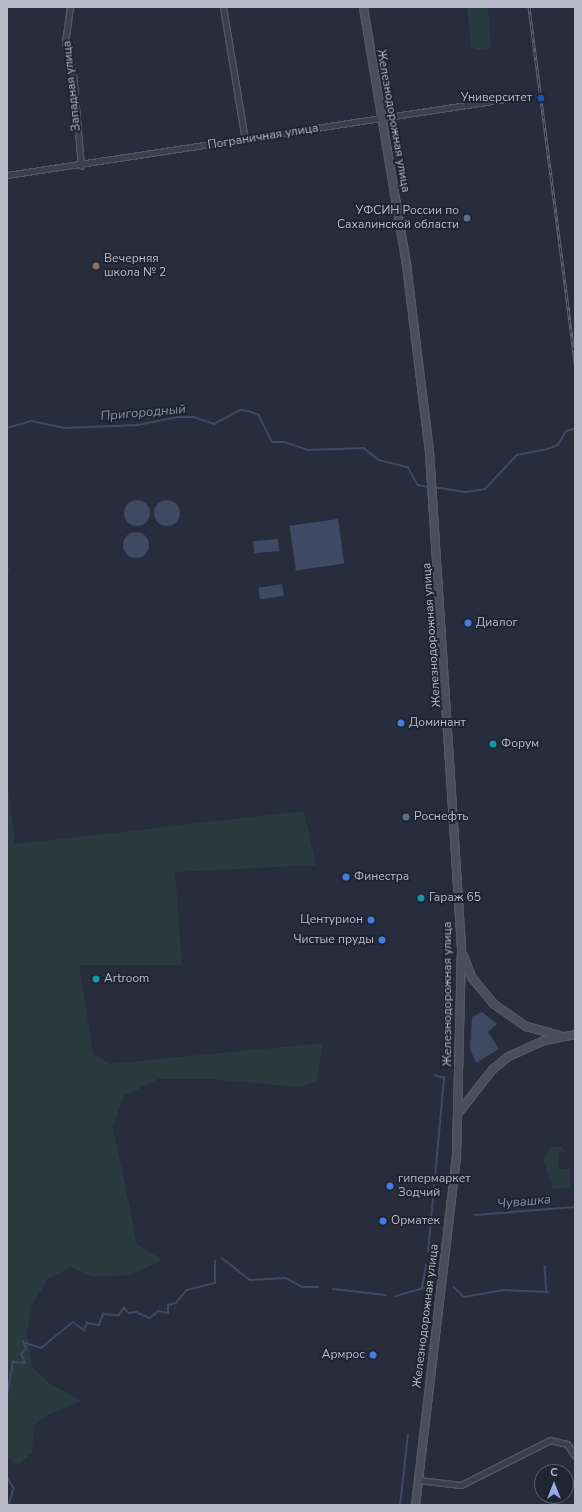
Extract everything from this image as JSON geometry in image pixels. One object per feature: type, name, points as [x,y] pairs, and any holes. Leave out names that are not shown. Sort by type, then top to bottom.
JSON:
[{"type":"main road","name":"Железнодорожная улица","points":[[363,7],[409,286],[431,476],[461,949],[459,1111],[415,1505]]},
{"type":"main road","points":[[461,949],[481,990],[499,1008],[526,1026],[563,1035]]},
{"type":"main road","points":[[459,1111],[479,1084],[508,1056],[531,1044],[563,1035],[575,1034]]},
{"type":"street","name":"Западная улица","points":[[70,7],[65,42],[73,73],[81,166]]},
{"type":"street","points":[[223,7],[245,140]]},
{"type":"street","name":"Пограничная улица","points":[[7,175],[81,166],[382,117],[518,97]]},
{"type":"street","points":[[418,1480],[461,1485],[550,1440],[567,1444],[575,1456]]},
{"type":"shaded area","points":[[467,7],[488,7],[491,48],[477,50],[471,47]]},
{"type":"shaded area","points":[[7,777],[15,844],[304,811],[316,865],[175,872],[182,965],[79,965],[93,1054],[109,1064],[323,1043],[317,1082],[298,1087],[211,1079],[158,1079],[124,1096],[113,1127],[137,1244],[162,1260],[131,1275],[92,1277],[71,1267],[48,1279],[32,1305],[27,1333],[32,1367],[49,1383],[82,1401],[45,1416],[34,1426],[32,1453],[18,1465],[7,1458]]},
{"type":"shaded area","points":[[552,1147],[561,1147],[568,1152],[558,1153],[558,1169],[570,1169],[570,1188],[553,1189],[543,1159]]},
{"type":"water","points":[[137,500],[146,504],[150,513],[146,522],[137,526],[128,522],[124,513],[128,504]]},
{"type":"water","points":[[167,500],[176,504],[180,513],[176,522],[167,526],[158,522],[154,513],[158,504]]},
{"type":"water","points":[[338,519],[344,564],[296,570],[289,526]]},
{"type":"water","points":[[136,532],[145,536],[149,545],[145,554],[136,558],[127,554],[123,545],[127,536]]},
{"type":"water","points":[[278,539],[279,551],[254,553],[253,541]]},
{"type":"water","points":[[282,584],[284,596],[260,600],[258,588]]},
{"type":"water","points":[[482,1012],[497,1024],[488,1032],[499,1049],[476,1063],[470,1049],[472,1017]]},
{"type":"waterway","name":"Пригородный","points":[[7,428],[32,421],[64,428],[138,425],[178,417],[194,417],[214,424],[240,410],[249,411],[259,415],[272,442],[285,442],[308,450],[364,448],[379,460],[408,467],[418,485],[428,487]]},
{"type":"waterway","name":"Пригородный","points":[[434,487],[467,492],[485,489],[517,455],[547,449],[558,445],[566,431],[575,429]]},
{"type":"waterway","points":[[428,1252],[444,1078],[435,1076]]},
{"type":"waterway","name":"Чувашка","points":[[475,1215],[575,1207]]},
{"type":"waterway","name":"Чувашка","points":[[222,1258],[250,1280],[286,1278],[302,1287],[318,1287]]},
{"type":"waterway","name":"Чувашка","points":[[7,1396],[13,1362],[25,1363],[21,1354],[26,1349],[23,1342],[41,1348],[73,1322],[84,1330],[87,1323],[99,1325],[103,1314],[119,1315],[124,1308],[129,1313],[136,1312],[150,1318],[158,1311],[168,1313],[168,1305],[176,1303],[187,1290],[215,1283],[215,1261]]},
{"type":"waterway","points":[[422,1288],[426,1265]]},
{"type":"waterway","points":[[545,1266],[547,1292]]},
{"type":"waterway","name":"Чувашка","points":[[396,1296],[428,1287]]},
{"type":"waterway","points":[[454,1287],[464,1297],[503,1290],[548,1292]]},
{"type":"waterway","name":"Чувашка","points":[[333,1289],[386,1295]]},
{"type":"waterway","points":[[400,1505],[408,1435]]},
{"type":"waterway","name":"Чувашка","points":[[7,1463],[7,1476]]},
{"type":"waterway","name":"Чувашка","points":[[7,1477],[14,1488],[9,1505]]},
{"type":"railway","points":[[529,7],[575,363]]},
{"type":"place","name":"Университет","points":[[541,98]]},
{"type":"place","name":"УФСИН России по Сахалинской области","points":[[467,218]]},
{"type":"place","name":"Вечерняя школа № 2","points":[[96,266]]},
{"type":"place","name":"Диалог","points":[[468,623]]},
{"type":"place","name":"Доминант","points":[[401,723]]},
{"type":"place","name":"Форум","points":[[493,744]]},
{"type":"place","name":"Роснефть","points":[[406,817]]},
{"type":"place","name":"Финестра","points":[[346,877]]},
{"type":"place","name":"Гараж 65","points":[[421,898]]},
{"type":"place","name":"Центурион","points":[[371,920]]},
{"type":"place","name":"Чистые пруды","points":[[382,940]]},
{"type":"place","name":"Artroom","points":[[96,979]]},
{"type":"place","name":"гипермаркет Зодчий","points":[[390,1186]]},
{"type":"place","name":"Орматек","points":[[383,1221]]},
{"type":"place","name":"Армрос","points":[[373,1355]]}]
